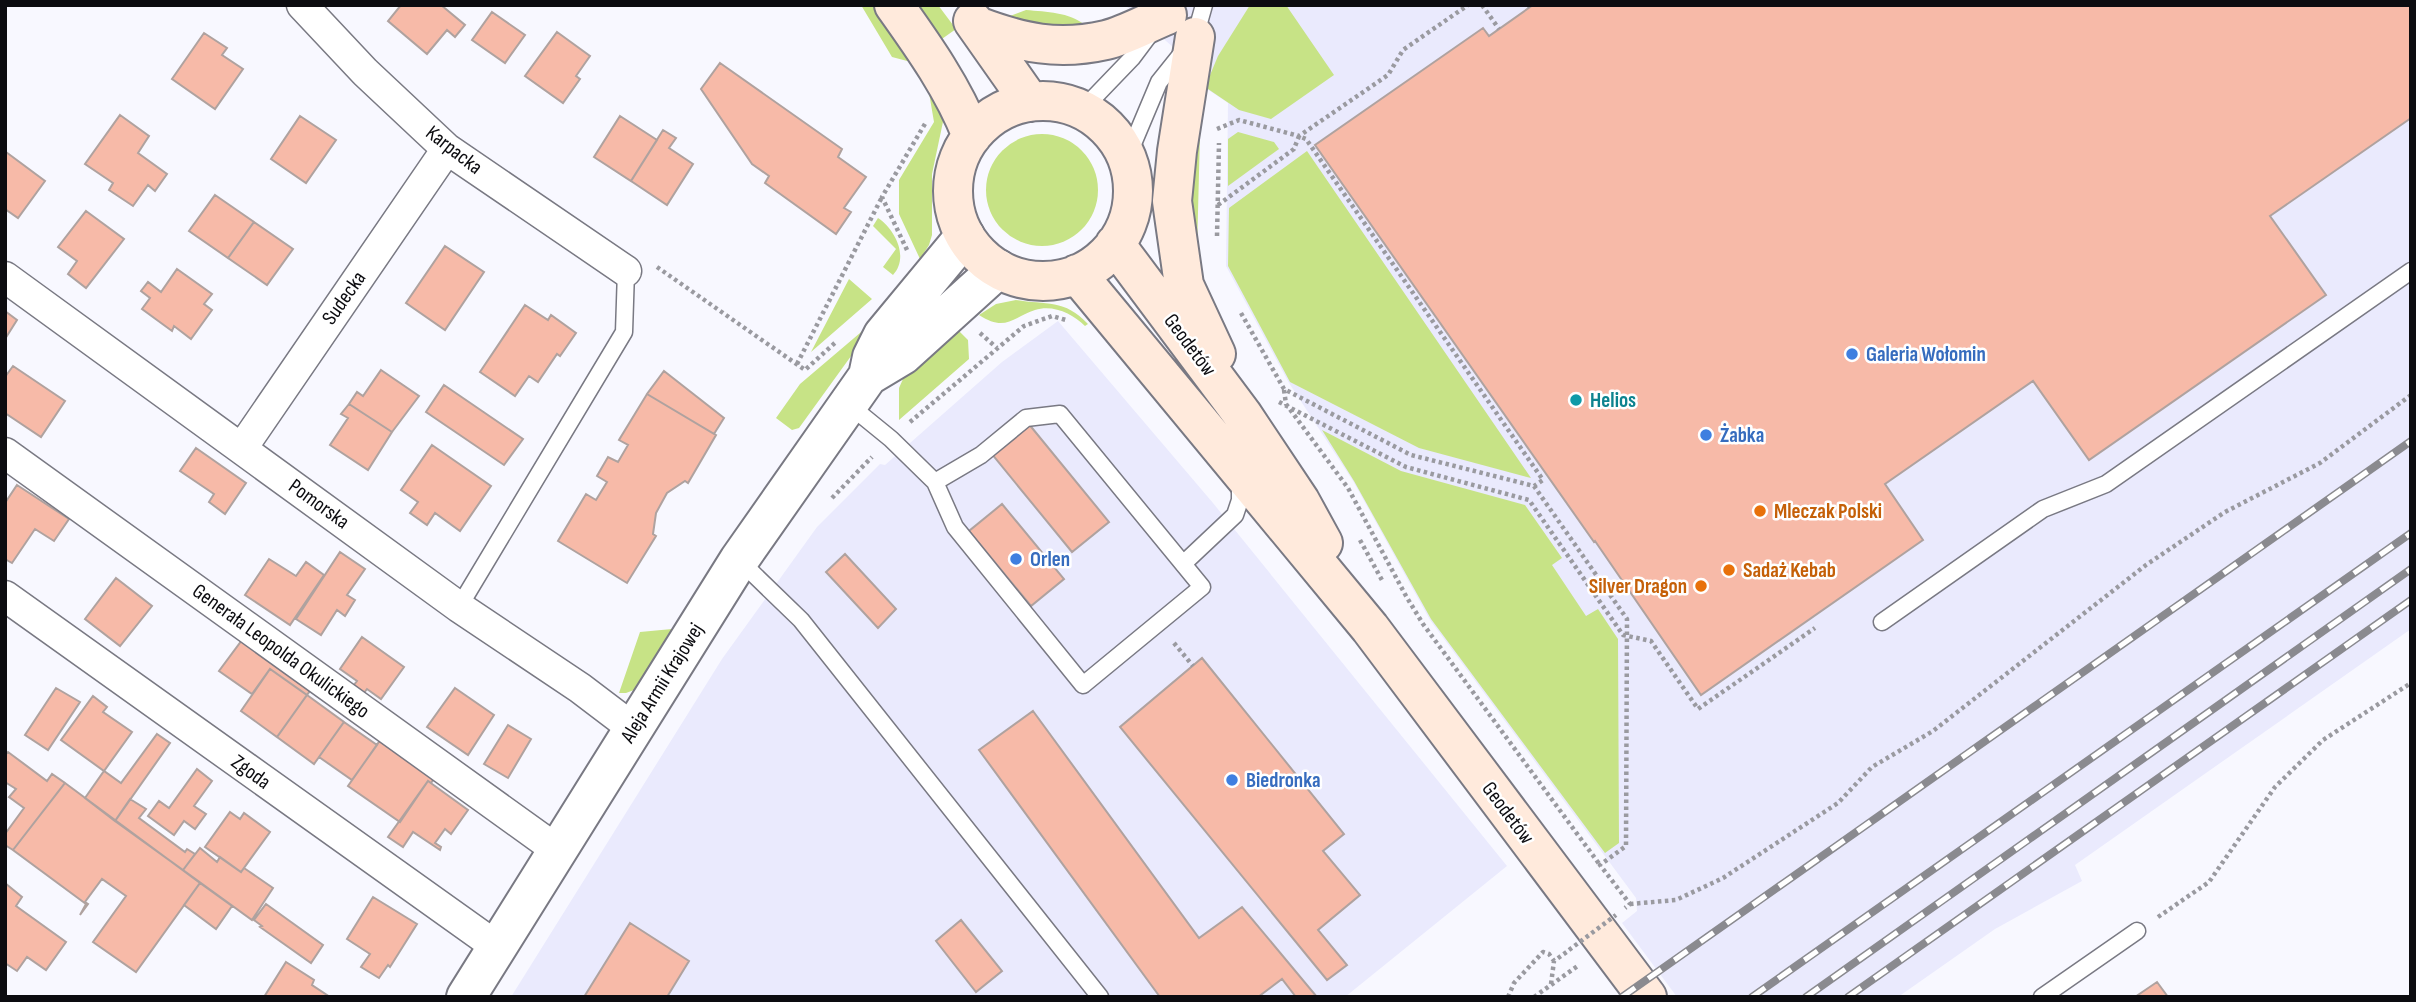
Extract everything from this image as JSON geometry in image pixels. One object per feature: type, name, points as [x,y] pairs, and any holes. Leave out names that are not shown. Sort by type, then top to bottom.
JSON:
[{"type":"main road","points":[[894,5],[933,59],[964,115],[972,136]]},
{"type":"main road","points":[[970,16],[1007,37],[1063,47],[1108,40],[1187,15],[1193,106],[1172,201],[1184,285],[1258,407]]},
{"type":"main road","points":[[970,16],[1030,102]]},
{"type":"main road","points":[[1030,102],[1066,104],[1097,118],[1109,130],[1127,158],[1132,180],[1132,203],[1126,225],[1115,244],[1098,262],[1077,274],[1045,281],[998,269],[979,254],[965,236],[955,207],[954,184],[958,162],[972,136],[998,113],[1030,102]]},
{"type":"main road","name":"Geodetów","points":[[1115,244],[1258,407],[1300,501],[1370,628]]},
{"type":"main road","name":"Geodetów","points":[[1077,274],[1370,628],[1647,997]]},
{"type":"street","name":"Karpacka","points":[[302,5],[365,72],[447,149],[626,271]]},
{"type":"street","name":"Sudecka","points":[[242,448],[447,149]]},
{"type":"street","name":"Aleja Armii Krajowej","points":[[466,997],[739,560],[858,390],[883,335],[965,236]]},
{"type":"street","name":"Aleja Armii Krajowej","points":[[858,390],[903,355],[998,269]]},
{"type":"street","name":"Pomorska","points":[[5,277],[459,607],[580,688],[634,729]]},
{"type":"street","name":"Generała Leopolda Okulickiego","points":[[5,453],[557,850]]},
{"type":"street","name":"Zgoda","points":[[5,596],[497,947]]},
{"type":"lane","points":[[1082,110],[1132,58],[1187,15]]},
{"type":"lane","points":[[1127,158],[1187,15]]},
{"type":"lane","points":[[459,607],[624,332],[626,271]]},
{"type":"lane","points":[[1882,622],[2043,509],[2106,484],[2411,271]]},
{"type":"lane","points":[[858,390],[891,439],[934,482],[955,527],[1083,685],[1202,587],[1060,414],[1026,418],[981,455],[934,482]]},
{"type":"lane","points":[[1183,564],[1235,515],[1240,500],[1240,469]]},
{"type":"lane","points":[[739,560],[801,620],[1100,997]]},
{"type":"lane","points":[[2042,997],[2137,931]]},
{"type":"path","points":[[1218,205],[1294,149],[1299,136],[1388,75],[1403,50],[1468,5]]},
{"type":"path","points":[[1482,5],[1499,29]]},
{"type":"path","points":[[1193,106],[1219,128]]},
{"type":"path","points":[[1193,106],[1218,107],[1217,247]]},
{"type":"path","points":[[797,364],[882,197],[926,123],[928,113]]},
{"type":"path","points":[[1219,128],[1239,120],[1306,139],[1543,480],[1534,486]]},
{"type":"path","points":[[882,197],[914,265],[910,270],[926,284]]},
{"type":"path","points":[[1239,309],[1284,389],[1286,404],[1348,488],[1423,624],[1630,904]]},
{"type":"path","points":[[954,310],[997,348]]},
{"type":"path","points":[[829,500],[891,439],[997,348],[1024,326],[1052,316]]},
{"type":"path","points":[[1284,389],[1411,455],[1534,486],[1627,619],[1626,846],[1600,865]]},
{"type":"path","points":[[1554,961],[1630,904],[1676,900],[1723,878],[1838,803],[1872,766],[1933,731],[2146,565],[2225,512],[2320,463],[2411,396]]},
{"type":"path","points":[[1258,407],[1286,404],[1406,467],[1529,500],[1623,635],[1651,641],[1698,709],[1815,628]]},
{"type":"path","points":[[2137,931],[2208,882],[2276,787],[2323,740],[2411,683]]},
{"type":"path","points":[[1508,997],[1514,983],[1543,953],[1549,954],[1554,961],[1551,985]]},
{"type":"path","points":[[1534,997],[1586,960]]},
{"type":"shaded area","points":[[1125,5],[2411,5],[2411,629],[2075,865],[2082,881],[1995,929],[1898,997],[1677,997],[1622,923],[1637,911],[1636,898],[1430,620],[1353,481],[1289,383],[1226,266],[1228,103],[1204,87],[1207,77]]},
{"type":"shaded area","points":[[1058,321],[1213,503],[1507,866],[1345,997],[511,997],[722,659],[817,527],[880,464],[885,465],[1002,362]]},
{"type":"green space","points":[[861,5],[876,5],[911,62],[892,57]]},
{"type":"green space","points":[[912,5],[938,5],[956,29],[939,41]]},
{"type":"green space","points":[[1250,5],[1286,5],[1334,75],[1271,119],[1239,110],[1205,87],[1218,56]]},
{"type":"green space","points":[[1026,10],[1065,15],[1085,25],[1047,27],[1010,16]]},
{"type":"green space","points":[[927,81],[944,117],[932,174],[932,235],[920,259],[899,214],[899,180],[934,122]]},
{"type":"green space","points":[[1199,129],[1200,133],[1197,252],[1187,188]]},
{"type":"green space","points":[[1238,132],[1274,142],[1279,149],[1228,186],[1228,139]]},
{"type":"green space","points":[[1042,134],[1063,138],[1082,150],[1094,169],[1098,190],[1094,211],[1082,230],[1063,242],[1042,246],[1021,242],[1002,230],[990,211],[986,190],[990,169],[1002,150],[1021,138]]},
{"type":"green space","points":[[1307,151],[1531,478],[1419,448],[1290,382],[1228,266],[1229,208]]},
{"type":"green space","points":[[878,218],[890,230],[898,245],[900,261],[893,275],[883,267],[896,249],[873,226]]},
{"type":"green space","points":[[849,279],[872,299],[811,352]]},
{"type":"green space","points":[[1016,300],[1063,307],[1080,316],[1088,324],[1085,326],[1069,314],[1049,308],[1035,310],[1002,323],[995,323],[979,315],[996,304]]},
{"type":"green space","points":[[880,316],[799,428],[792,430],[776,418],[800,384]]},
{"type":"green space","points":[[956,328],[968,340],[969,359],[899,420],[899,388],[903,379]]},
{"type":"green space","points":[[1322,430],[1401,471],[1525,505],[1562,558],[1552,565],[1586,616],[1598,609],[1618,639],[1619,843],[1605,853],[1431,619],[1354,481]]},
{"type":"green space","points":[[672,629],[634,690],[619,693],[640,632]]},
{"type":"building","points":[[401,5],[441,5],[465,25],[455,37],[447,30],[427,54],[388,21]]},
{"type":"building","name":"Galeria Wołomin","points":[[1533,5],[2411,5],[2411,118],[2270,216],[2326,295],[2089,460],[2033,381],[1885,484],[1923,540],[1701,695],[1315,145],[1483,28],[1489,36]]},
{"type":"building","points":[[492,12],[525,35],[505,63],[472,40]]},
{"type":"building","points":[[557,32],[590,56],[576,76],[580,79],[563,103],[525,76]]},
{"type":"building","points":[[204,33],[227,48],[222,55],[243,69],[215,109],[172,79]]},
{"type":"building","points":[[720,63],[842,149],[838,157],[866,177],[844,208],[851,212],[836,234],[765,183],[769,176],[752,164],[701,89]]},
{"type":"building","points":[[120,115],[149,136],[138,153],[167,174],[155,191],[148,185],[133,206],[109,190],[113,183],[85,164]]},
{"type":"building","points":[[300,116],[336,140],[306,183],[271,159]]},
{"type":"building","points":[[620,116],[657,140],[631,181],[594,157]]},
{"type":"building","points":[[663,130],[676,138],[669,148],[693,164],[667,205],[631,181]]},
{"type":"building","points":[[6,152],[45,181],[18,218],[5,209]]},
{"type":"building","points":[[215,195],[254,222],[228,258],[189,231]]},
{"type":"building","points":[[86,211],[124,239],[86,288],[68,274],[77,261],[58,247]]},
{"type":"building","points":[[254,222],[293,249],[267,285],[228,258]]},
{"type":"building","points":[[445,246],[484,272],[445,330],[406,303]]},
{"type":"building","points":[[177,269],[212,294],[204,304],[212,310],[191,339],[174,326],[172,331],[142,309],[150,298],[141,291],[148,282],[161,292]]},
{"type":"building","points":[[525,305],[548,320],[551,315],[576,333],[560,356],[557,354],[538,382],[529,376],[515,396],[480,372]]},
{"type":"building","points":[[5,311],[17,320],[5,339]]},
{"type":"building","points":[[13,366],[65,401],[41,437],[5,413],[5,377]]},
{"type":"building","points":[[381,370],[419,396],[392,432],[349,404],[357,392],[363,396]]},
{"type":"building","points":[[664,371],[724,418],[714,434],[647,394]]},
{"type":"building","points":[[444,385],[523,439],[504,465],[426,412]]},
{"type":"building","points":[[647,394],[716,435],[688,483],[685,481],[667,493],[656,513],[653,534],[656,536],[627,583],[558,541],[586,494],[596,500],[607,482],[597,476],[608,457],[618,462],[628,445],[619,440]]},
{"type":"building","points":[[349,404],[392,432],[368,470],[330,445],[348,418],[341,414]]},
{"type":"building","points":[[1028,423],[1109,522],[1072,552],[991,453]]},
{"type":"building","points":[[432,445],[491,486],[460,531],[435,513],[427,525],[410,513],[418,502],[401,490]]},
{"type":"building","points":[[196,448],[246,483],[225,514],[209,502],[214,494],[180,471]]},
{"type":"building","points":[[17,485],[69,519],[54,541],[35,529],[12,563],[5,559],[5,503]]},
{"type":"building","points":[[1002,504],[1064,579],[1031,606],[969,531]]},
{"type":"building","points":[[340,552],[365,569],[347,595],[355,600],[345,616],[337,610],[321,635],[296,619]]},
{"type":"building","points":[[845,554],[896,609],[878,628],[826,572]]},
{"type":"building","points":[[269,559],[296,576],[306,562],[324,575],[290,625],[245,595]]},
{"type":"building","points":[[116,578],[152,606],[120,646],[85,619]]},
{"type":"building","points":[[248,632],[316,682],[307,695],[270,669],[252,694],[219,671]]},
{"type":"building","points":[[362,637],[404,667],[381,699],[367,689],[360,698],[350,690],[357,681],[340,669]]},
{"type":"building","name":"Biedronka","points":[[1202,658],[1344,834],[1323,851],[1360,895],[1318,930],[1347,965],[1327,980],[1120,727]]},
{"type":"building","points":[[270,669],[307,695],[277,737],[241,711]]},
{"type":"building","points":[[56,688],[80,702],[48,750],[25,735]]},
{"type":"building","points":[[455,688],[494,715],[468,755],[427,727]]},
{"type":"building","points":[[307,695],[344,722],[314,764],[277,737]]},
{"type":"building","points":[[93,696],[107,707],[103,712],[132,732],[104,771],[61,740]]},
{"type":"building","points":[[1033,711],[1199,938],[1242,907],[1317,997],[1296,997],[1282,979],[1258,997],[1160,997],[979,750]]},
{"type":"building","points":[[344,722],[377,745],[352,780],[319,757]]},
{"type":"building","points":[[508,725],[531,739],[508,778],[484,764]]},
{"type":"building","points":[[157,734],[170,743],[115,821],[85,798],[104,771],[121,783]]},
{"type":"building","points":[[381,739],[435,777],[431,783],[428,781],[400,822],[348,786]]},
{"type":"building","points":[[8,752],[47,781],[52,774],[65,783],[13,850],[5,845],[5,834],[24,808],[9,797],[16,789],[5,782],[5,755]]},
{"type":"building","points":[[197,769],[212,781],[194,806],[206,814],[195,829],[184,821],[174,835],[148,816],[159,801],[169,808]]},
{"type":"building","points":[[428,781],[468,810],[451,834],[445,829],[435,843],[441,847],[440,850],[413,832],[403,847],[388,837]]},
{"type":"building","points":[[65,783],[200,883],[136,972],[93,942],[126,896],[102,879],[85,902],[88,904],[80,915],[86,904],[13,850]]},
{"type":"building","points":[[130,799],[146,809],[139,818],[185,852],[187,849],[195,854],[183,870],[115,821]]},
{"type":"building","points":[[230,812],[240,819],[244,813],[270,832],[241,872],[205,847]]},
{"type":"building","points":[[200,848],[217,862],[220,857],[241,872],[244,868],[273,888],[252,920],[183,870]]},
{"type":"building","points":[[5,883],[22,897],[16,906],[66,942],[46,970],[27,957],[17,971],[5,963]]},
{"type":"building","points":[[200,883],[232,906],[216,929],[184,905]]},
{"type":"building","points":[[373,897],[417,924],[390,967],[388,965],[379,978],[361,967],[370,954],[347,939]]},
{"type":"building","points":[[266,904],[323,945],[311,963],[254,920]]},
{"type":"building","points":[[961,920],[1002,971],[976,992],[936,941]]},
{"type":"building","points":[[630,923],[689,961],[667,997],[584,997]]},
{"type":"building","points":[[286,962],[314,980],[312,985],[330,997],[264,997]]},
{"type":"building","points":[[2157,982],[2168,997],[2135,997]]},
{"type":"railway","points":[[1622,997],[2411,441]]},
{"type":"railway","points":[[1752,997],[2411,533]]},
{"type":"railway","points":[[1806,997],[2411,569]]},
{"type":"railway","points":[[1848,997],[2411,600]]},
{"type":"place","name":"Galeria Wołomin","points":[[1852,354]]},
{"type":"place","name":"Helios","points":[[1576,400]]},
{"type":"place","name":"Żabka","points":[[1706,435]]},
{"type":"place","name":"Mleczak Polski","points":[[1760,511]]},
{"type":"place","name":"Orlen","points":[[1016,559]]},
{"type":"place","name":"Sadaż Kebab","points":[[1729,570]]},
{"type":"place","name":"Silver Dragon","points":[[1701,586]]},
{"type":"place","name":"Biedronka","points":[[1232,780]]}]
